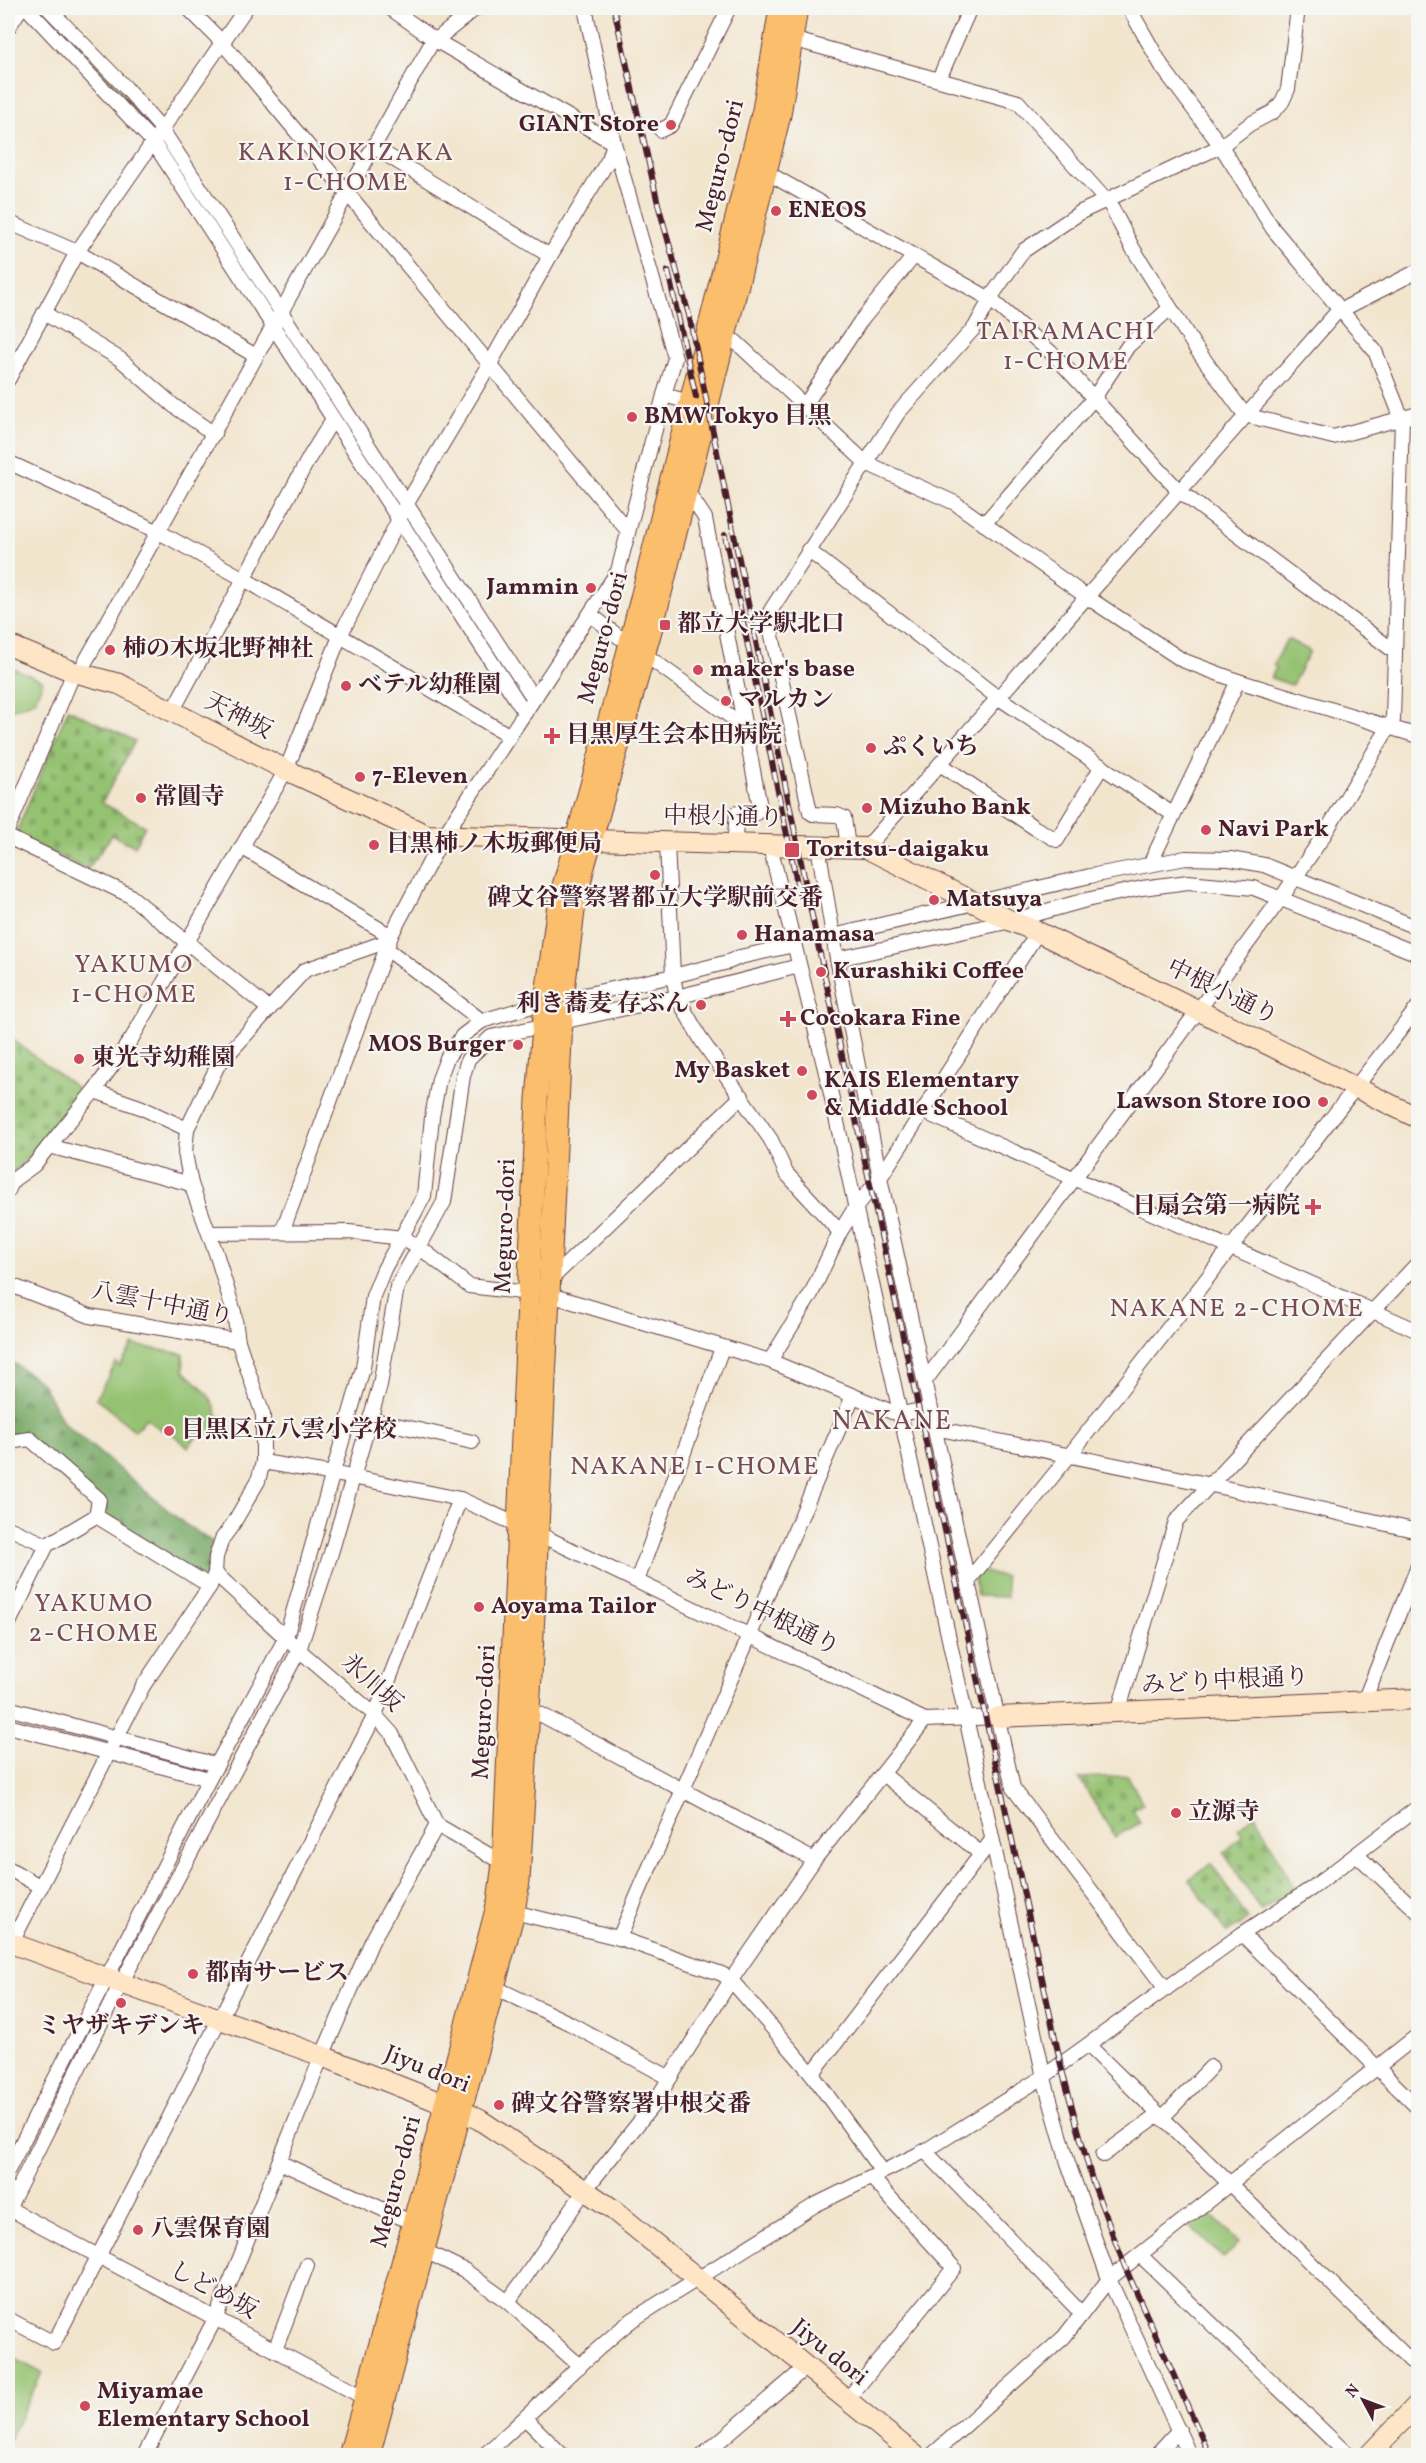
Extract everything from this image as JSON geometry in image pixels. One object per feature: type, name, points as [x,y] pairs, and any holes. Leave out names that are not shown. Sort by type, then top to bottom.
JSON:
[{"type":"main road","name":"Meguro-dori","points":[[637,647],[651,554],[763,110],[780,8]]},
{"type":"main road","name":"Meguro-dori","points":[[369,2456],[425,2251],[453,2107],[498,1902],[503,1863],[543,1289],[537,1099],[553,1023],[558,904],[583,841],[637,647],[687,491],[780,115],[797,8]]},
{"type":"main road","name":"Meguro-dori","points":[[349,2456],[413,2223],[494,1987],[519,1881],[528,1714],[528,1529]]},
{"type":"street","points":[[8,27],[21,8]]},
{"type":"street","points":[[27,8],[153,142],[525,713]]},
{"type":"street","points":[[48,8],[126,88],[161,128],[530,693],[536,696]]},
{"type":"street","points":[[188,8],[222,42],[628,531]]},
{"type":"street","points":[[8,380],[77,252],[246,8]]},
{"type":"street","points":[[390,8],[435,40],[614,143]]},
{"type":"street","points":[[8,829],[76,673],[159,532],[348,192],[435,40],[476,8]]},
{"type":"street","points":[[282,1232],[389,942],[443,837],[618,571],[675,358],[614,143],[585,8]]},
{"type":"street","points":[[661,130],[671,125],[729,8]]},
{"type":"street","points":[[939,79],[970,8]]},
{"type":"street","points":[[925,1381],[1283,896],[1393,720],[1402,419],[1375,351],[1274,229],[1222,152],[1221,146],[1163,68],[1129,8]]},
{"type":"street","points":[[1298,8],[1288,89],[1282,102],[1273,112],[1250,124],[1221,146],[1081,212],[1023,251],[990,299],[975,327],[898,413],[808,550],[768,617],[810,812],[816,815],[837,815],[844,818],[857,848],[940,764],[1341,308],[1419,271]]},
{"type":"street","points":[[792,39],[1018,102],[1106,200],[1195,347],[1245,415],[1333,437],[1419,414]]},
{"type":"street","points":[[8,1191],[13,1180],[34,1165],[94,1091],[132,1038],[243,848],[286,770],[340,636],[406,505],[490,364],[550,256],[609,159],[614,143]]},
{"type":"street","points":[[374,147],[550,256]]},
{"type":"street","points":[[766,172],[990,299],[1056,357],[1179,490],[1394,651]]},
{"type":"street","points":[[8,222],[77,252],[256,356]]},
{"type":"street","points":[[805,405],[860,322],[914,256]]},
{"type":"street","points":[[984,524],[1094,398],[1128,346],[1170,308]]},
{"type":"street","points":[[44,313],[120,359],[174,406],[214,434]]},
{"type":"street","points":[[723,340],[736,342],[866,463],[955,503],[1087,597],[1182,660],[1238,681],[1419,736]]},
{"type":"street","points":[[664,395],[689,402]]},
{"type":"street","points":[[172,712],[309,458],[333,419]]},
{"type":"street","points":[[8,462],[159,532],[244,579],[510,736]]},
{"type":"street","points":[[687,491],[705,518],[760,807],[756,813],[737,813],[735,835],[741,845]]},
{"type":"street","points":[[625,546],[651,554]]},
{"type":"street","points":[[808,550],[998,697],[1174,815]]},
{"type":"street","points":[[590,614],[744,727]]},
{"type":"street","name":"天神坂","points":[[8,645],[76,673],[112,681],[286,770],[423,834],[443,837],[583,841]]},
{"type":"street","points":[[1150,864],[1238,681]]},
{"type":"street","points":[[940,764],[1035,828],[1057,840],[1102,766]]},
{"type":"street","points":[[8,837],[129,895],[269,1009]]},
{"type":"street","name":"中根小通り","points":[[583,841],[857,848],[1038,932],[1419,1118]]},
{"type":"street","points":[[668,843],[673,976],[677,997],[702,1041],[771,1140],[786,1173],[840,1232]]},
{"type":"street","points":[[770,846],[829,1085],[901,1414],[981,1718],[1013,1788],[1166,1989]]},
{"type":"street","points":[[818,846],[835,947],[880,1178],[968,1581],[992,1840],[1044,2077],[1068,2163],[1109,2279],[1190,2456]]},
{"type":"street","points":[[243,848],[389,942],[482,1021]]},
{"type":"street","points":[[835,947],[993,911],[1150,864],[1186,858],[1230,859],[1264,865],[1419,928]]},
{"type":"street","points":[[835,947],[993,911],[1086,900],[1142,888],[1188,882],[1254,888],[1283,896],[1419,954]]},
{"type":"street","points":[[771,1361],[812,1294],[840,1232],[855,1208],[880,1178],[1038,932]]},
{"type":"street","points":[[238,1341],[234,1312],[191,1184],[185,1153],[187,1129],[218,1065],[304,970],[389,942]]},
{"type":"street","points":[[8,2208],[209,1779],[286,1637],[363,1368],[373,1296],[384,1269],[424,1196],[432,1117],[439,1079],[447,1058],[462,1036],[482,1021],[554,1001],[673,976],[797,956]]},
{"type":"street","points":[[8,2170],[299,1650],[380,1385],[398,1287],[444,1202],[463,1076],[468,1059],[491,1037],[677,997],[797,956]]},
{"type":"street","points":[[968,1581],[1069,1456],[1419,1007]]},
{"type":"street","points":[[94,1091],[140,1107],[187,1129]]},
{"type":"street","points":[[543,1289],[742,1096]]},
{"type":"street","points":[[922,1111],[1419,1331]]},
{"type":"street","points":[[49,1146],[191,1184]]},
{"type":"street","points":[[209,1233],[349,1232],[403,1238],[419,1247],[469,1286],[543,1289],[722,1348],[771,1361],[892,1412],[901,1414],[931,1408]]},
{"type":"street","points":[[1118,1712],[1176,1521],[1419,1263]]},
{"type":"street","name":"八雲十中通り","points":[[8,1284],[90,1316],[238,1341],[263,1415],[263,1462]]},
{"type":"street","points":[[637,1581],[722,1348]]},
{"type":"street","points":[[620,1938],[853,1396]]},
{"type":"street","points":[[370,1419],[472,1442]]},
{"type":"street","points":[[935,1428],[1212,1485],[1419,1531]]},
{"type":"street","points":[[8,1442],[30,1439],[99,1499],[96,1516],[47,1545],[8,1625]]},
{"type":"street","points":[[9,1945],[143,1686],[210,1586],[222,1539],[258,1481],[263,1462],[460,1499],[528,1529]]},
{"type":"street","points":[[8,2319],[54,2343],[375,1715],[460,1499]]},
{"type":"street","points":[[96,1516],[210,1586]]},
{"type":"street","points":[[8,1528],[47,1545]]},
{"type":"street","name":"みどり中根通り","points":[[528,1529],[925,1720],[1419,1699]]},
{"type":"street","points":[[1364,1701],[1419,1566]]},
{"type":"street","name":"氷川坂","points":[[215,1573],[299,1650],[375,1715],[392,1734],[437,1825]]},
{"type":"street","points":[[8,1708],[217,1765]]},
{"type":"street","points":[[528,1714],[540,1714],[814,1860]]},
{"type":"street","points":[[508,2302],[585,2190],[653,2105],[731,1980],[814,1860],[925,1720]]},
{"type":"street","points":[[8,1726],[209,1779]]},
{"type":"street","points":[[883,1774],[980,1854]]},
{"type":"street","points":[[483,2456],[632,2320],[815,2205],[925,2151],[1044,2077],[1242,1934],[1312,1888],[1419,1808]]},
{"type":"street","points":[[144,2456],[216,2317],[322,2056],[372,1941],[437,1825],[503,1863]]},
{"type":"street","points":[[812,2074],[992,1840]]},
{"type":"street","points":[[1357,1855],[1419,1912]]},
{"type":"street","points":[[8,1868],[41,1887]]},
{"type":"street","points":[[513,1912],[620,1938],[722,1974],[731,1980],[812,2074],[877,2175],[954,2268],[847,2400]]},
{"type":"street","points":[[1242,1934],[1419,2108]]},
{"type":"street","name":"Jiyu dori","points":[[9,1945],[322,2056],[453,2107],[585,2190],[915,2456]]},
{"type":"street","points":[[494,1987],[670,2078]]},
{"type":"street","points":[[931,2456],[1064,2337],[1109,2279],[1419,2035]]},
{"type":"street","points":[[1089,2046],[1419,2368]]},
{"type":"street","points":[[1104,2155],[1160,2117],[1211,2067]]},
{"type":"street","points":[[925,2151],[1082,2314]]},
{"type":"street","points":[[279,2162],[413,2223]]},
{"type":"street","name":"しどめ坂","points":[[8,2208],[365,2398]]},
{"type":"street","points":[[425,2251],[464,2270],[508,2302],[580,2366]]},
{"type":"street","points":[[1140,2255],[1349,2456]]},
{"type":"street","points":[[275,2350],[307,2265]]},
{"type":"street","points":[[702,2456],[806,2367]]},
{"type":"street","points":[[1368,2456],[1419,2404]]},
{"type":"street","points":[[526,2419],[563,2456]]},
{"type":"street","points":[[1155,2456],[1179,2430]]},
{"type":"green space","points":[[38,8],[43,8],[149,121],[145,125],[36,11]]},
{"type":"green space","points":[[407,515],[526,694],[527,700],[524,702],[405,518]]},
{"type":"green space","points":[[1287,639],[1310,651],[1292,685],[1271,678],[1276,667],[1273,665]]},
{"type":"green space","points":[[8,666],[43,681],[35,701],[8,711]]},
{"type":"green space","points":[[68,709],[135,741],[102,803],[145,826],[135,846],[112,835],[87,870],[15,835]]},
{"type":"green space","points":[[8,1036],[82,1092],[24,1163],[8,1176]]},
{"type":"green space","points":[[133,1345],[183,1354],[184,1371],[205,1391],[214,1405],[217,1413],[218,1434],[200,1433],[188,1447],[164,1427],[161,1430],[146,1418],[135,1431],[96,1398],[116,1363],[120,1366]]},
{"type":"green space","points":[[8,1359],[42,1383],[64,1423],[186,1525],[213,1542],[205,1579],[102,1514],[14,1434],[8,1436]]},
{"type":"green space","points":[[981,1571],[1005,1577],[1007,1597],[977,1596],[974,1579]]},
{"type":"green space","points":[[1128,1776],[1143,1804],[1133,1810],[1140,1823],[1115,1837],[1079,1778]]},
{"type":"green space","points":[[1255,1814],[1295,1890],[1261,1911],[1224,1853],[1243,1835],[1238,1829]]},
{"type":"green space","points":[[1211,1863],[1248,1919],[1227,1933],[1189,1879]]},
{"type":"green space","points":[[1207,2211],[1239,2242],[1224,2258],[1189,2225]]},
{"type":"green space","points":[[8,2355],[42,2373],[8,2442]]},
{"type":"railway","points":[[614,8],[658,204],[689,315],[817,940],[1062,2070],[1092,2180],[1125,2267],[1210,2456]]},
{"type":"railway","points":[[668,271],[696,397]]},
{"type":"railway","points":[[725,535],[799,893]]},
{"type":"place","name":"GIANT Store","points":[[671,125]]},
{"type":"place","name":"ENEOS","points":[[776,211]]},
{"type":"place","name":"BMW Tokyo 目黒","points":[[632,417]]},
{"type":"place","name":"Jammin","points":[[591,588]]},
{"type":"place","name":"都立大学駅北口","points":[[665,625]]},
{"type":"place","name":"柿の木坂北野神社","points":[[110,650]]},
{"type":"place","name":"maker's base","points":[[698,670]]},
{"type":"place","name":"ベテル幼稚園","points":[[346,686]]},
{"type":"place","name":"マルカン","points":[[726,701]]},
{"type":"place","name":"目黒厚生会本田病院","points":[[552,736]]},
{"type":"place","name":"ぷくいち","points":[[871,748]]},
{"type":"place","name":"7-Eleven","points":[[360,777]]},
{"type":"place","name":"常圓寺","points":[[141,798]]},
{"type":"place","name":"Mizuho Bank","points":[[867,808]]},
{"type":"place","name":"Navi Park","points":[[1206,830]]},
{"type":"place","name":"目黒柿ノ木坂郵便局","points":[[374,845]]},
{"type":"place","name":"Toritsu-daigaku","points":[[792,850]]},
{"type":"place","name":"碑文谷警察署都立大学駅前交番","points":[[655,875]]},
{"type":"place","name":"Matsuya","points":[[934,900]]},
{"type":"place","name":"Hanamasa","points":[[742,935]]},
{"type":"place","name":"Kurashiki Coffee","points":[[821,972]]},
{"type":"place","name":"利き蕎麦 存ぶん","points":[[701,1005]]},
{"type":"place","name":"Cocokara Fine","points":[[788,1019]]},
{"type":"place","name":"MOS Burger","points":[[518,1045]]},
{"type":"place","name":"東光寺幼稚園","points":[[79,1059]]},
{"type":"place","name":"My Basket","points":[[802,1071]]},
{"type":"place","name":"KAIS Elementary & Middle School","points":[[812,1095]]},
{"type":"place","name":"Lawson Store 100","points":[[1323,1102]]},
{"type":"place","name":"日扇会第一病院","points":[[1313,1207]]},
{"type":"place","name":"目黒区立八雲小学校","points":[[169,1431]]},
{"type":"place","name":"Aoyama Tailor","points":[[479,1607]]},
{"type":"place","name":"立源寺","points":[[1176,1813]]},
{"type":"place","name":"都南サービス","points":[[193,1974]]},
{"type":"place","name":"ミヤザキデンキ","points":[[121,2003]]},
{"type":"place","name":"碑文谷警察署中根交番","points":[[499,2105]]},
{"type":"place","name":"八雲保育園","points":[[138,2230]]},
{"type":"place","name":"Miyamae Elementary School","points":[[85,2406]]},
{"type":"district","name":"KAKINOKIZAKA 1-CHOME","points":[[346,168]]},
{"type":"district","name":"TAIRAMACHI 1-CHOME","points":[[1066,347]]},
{"type":"district","name":"YAKUMO 1-CHOME","points":[[134,980]]},
{"type":"district","name":"NAKANE 2-CHOME","points":[[1237,1309]]},
{"type":"district","name":"NAKANE","points":[[892,1422]]},
{"type":"district","name":"NAKANE 1-CHOME","points":[[695,1467]]},
{"type":"district","name":"YAKUMO 2-CHOME","points":[[94,1618]]}]
